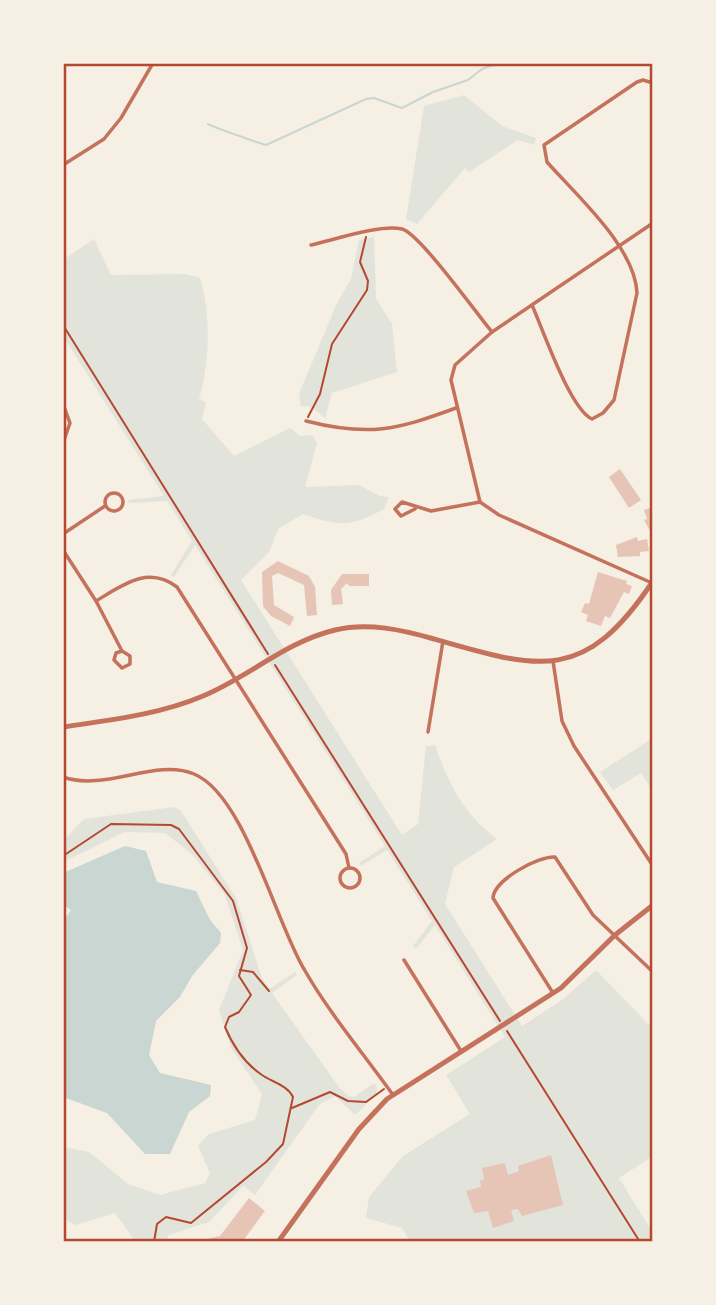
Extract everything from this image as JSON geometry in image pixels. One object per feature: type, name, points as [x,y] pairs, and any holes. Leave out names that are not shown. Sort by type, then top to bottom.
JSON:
[{"type":"street","points":[[63,165],[104,139],[121,118],[153,63]]},
{"type":"street","points":[[532,306],[582,410],[592,419],[614,400],[637,293],[631,264],[619,245],[547,162],[544,145],[637,82],[653,83]]},
{"type":"street","points":[[63,727],[147,715],[202,696],[302,640],[357,627],[402,631],[516,661],[540,663],[586,651],[611,635],[634,611],[652,582],[499,515],[480,502],[451,380],[455,365],[492,332],[653,223]]},
{"type":"street","points":[[311,245],[390,228],[411,233],[492,332]]},
{"type":"street","points":[[63,404],[69,423],[63,443]]},
{"type":"street","points":[[306,421],[349,431],[395,429],[456,408]]},
{"type":"street","points":[[110,494],[118,494],[122,499],[122,505],[116,510],[106,506],[106,498],[110,494]]},
{"type":"street","points":[[415,509],[401,516],[395,509],[401,502],[415,509],[456,509],[480,502]]},
{"type":"street","points":[[63,534],[106,506]]},
{"type":"street","points":[[63,550],[96,601],[122,651],[131,659],[128,666],[122,668],[114,660],[116,653],[122,651]]},
{"type":"street","points":[[96,601],[141,577],[151,576],[169,581],[185,599],[346,854],[349,869]]},
{"type":"street","points":[[428,732],[443,641]]},
{"type":"street","points":[[553,661],[562,721],[574,746],[653,866]]},
{"type":"street","points":[[63,778],[98,782],[176,771],[190,772],[210,784],[219,794],[263,869],[277,910],[303,969],[393,1095]]},
{"type":"street","points":[[553,993],[495,904],[493,891],[543,857],[555,857],[593,915],[653,972]]},
{"type":"street","points":[[349,869],[356,870],[360,877],[358,885],[350,888],[343,885],[340,879],[342,872],[349,869]]},
{"type":"street","points":[[278,1242],[359,1129],[393,1095],[553,993],[615,935],[653,905]]},
{"type":"street","points":[[404,960],[461,1051]]},
{"type":"path","points":[[306,421],[320,394],[332,344],[367,290],[368,281],[360,262],[367,233]]},
{"type":"path","points":[[63,325],[640,1242]]},
{"type":"path","points":[[63,856],[116,822],[171,825],[179,829],[205,860],[233,901],[246,943],[239,970],[242,983],[251,995],[239,1012],[229,1017],[225,1027],[234,1048],[260,1074],[289,1090],[293,1097],[283,1144],[266,1162],[191,1223],[166,1217],[157,1224],[154,1242]]},
{"type":"path","points":[[239,970],[253,972],[269,991]]},
{"type":"path","points":[[290,1108],[330,1092],[348,1101],[366,1102],[387,1087]]},
{"type":"shaded area","points":[[464,95],[502,126],[536,138],[534,145],[518,140],[469,172],[465,168],[417,224],[406,219],[424,106]]},
{"type":"shaded area","points":[[374,237],[376,299],[392,324],[397,372],[332,393],[325,418],[311,407],[301,406],[299,394],[337,303],[351,279],[359,240]]},
{"type":"shaded area","points":[[94,239],[111,275],[185,274],[200,278],[206,307],[208,338],[199,399],[206,402],[202,419],[234,456],[290,428],[300,436],[312,435],[317,443],[305,487],[359,485],[380,496],[389,497],[384,509],[353,522],[335,523],[303,514],[278,529],[269,552],[241,580],[402,835],[418,824],[426,746],[435,745],[458,797],[475,820],[497,839],[454,867],[445,904],[522,1026],[562,1000],[596,970],[653,1029],[653,1156],[619,1178],[653,1233],[653,1242],[410,1242],[402,1228],[366,1218],[369,1197],[403,1156],[470,1114],[446,1075],[505,1037],[435,925],[416,949],[413,946],[432,921],[387,850],[361,866],[359,863],[385,846],[195,545],[174,577],[171,575],[192,541],[167,501],[129,503],[128,500],[164,496],[63,336],[63,260]]},
{"type":"shaded area","points":[[653,738],[652,790],[641,773],[613,790],[600,772]]},
{"type":"shaded area","points":[[174,807],[181,811],[236,898],[262,978],[269,989],[295,972],[297,975],[272,993],[339,1087],[347,1095],[354,1097],[374,1083],[377,1088],[376,1095],[355,1115],[335,1096],[319,1105],[255,1195],[243,1186],[209,1222],[169,1235],[165,1242],[131,1242],[133,1238],[115,1213],[75,1225],[63,1218],[63,1147],[89,1152],[128,1184],[160,1195],[205,1183],[210,1173],[198,1146],[209,1134],[255,1120],[262,1094],[231,1048],[219,1010],[243,950],[225,895],[192,854],[165,833],[125,832],[63,862],[63,841],[84,819]]},
{"type":"shaded area","points":[[125,846],[146,851],[157,882],[196,891],[210,920],[221,933],[220,943],[192,976],[180,997],[156,1021],[149,1055],[160,1073],[211,1085],[210,1096],[189,1112],[170,1154],[145,1154],[107,1113],[63,1097],[63,922],[71,910],[63,905],[63,873]]},
{"type":"building","points":[[620,469],[641,500],[629,508],[609,477]]},
{"type":"building","points":[[653,507],[652,534],[644,520],[647,519],[644,510]]},
{"type":"building","points":[[637,537],[638,541],[647,539],[649,551],[640,552],[640,556],[618,557],[616,545]]},
{"type":"building","points":[[278,561],[309,576],[315,587],[317,615],[307,616],[304,585],[278,573],[272,576],[274,605],[294,617],[290,626],[271,616],[263,606],[262,572]]},
{"type":"building","points":[[598,572],[627,581],[626,584],[632,586],[629,594],[624,592],[610,618],[605,616],[601,626],[586,621],[588,615],[581,612],[585,603],[589,604]]},
{"type":"building","points":[[342,574],[369,574],[369,586],[349,586],[347,583],[341,589],[343,604],[332,605],[331,590]]},
{"type":"building","points":[[551,1155],[563,1205],[522,1216],[518,1209],[511,1210],[514,1221],[493,1228],[488,1211],[474,1213],[466,1191],[481,1187],[480,1180],[484,1180],[482,1168],[505,1163],[508,1175],[519,1171],[518,1166]]},
{"type":"building","points":[[249,1198],[265,1211],[242,1242],[193,1242],[220,1236]]},
{"type":"waterway","points":[[208,124],[266,145],[366,99],[374,98],[402,108],[433,92],[468,80],[482,69],[499,63]]}]
